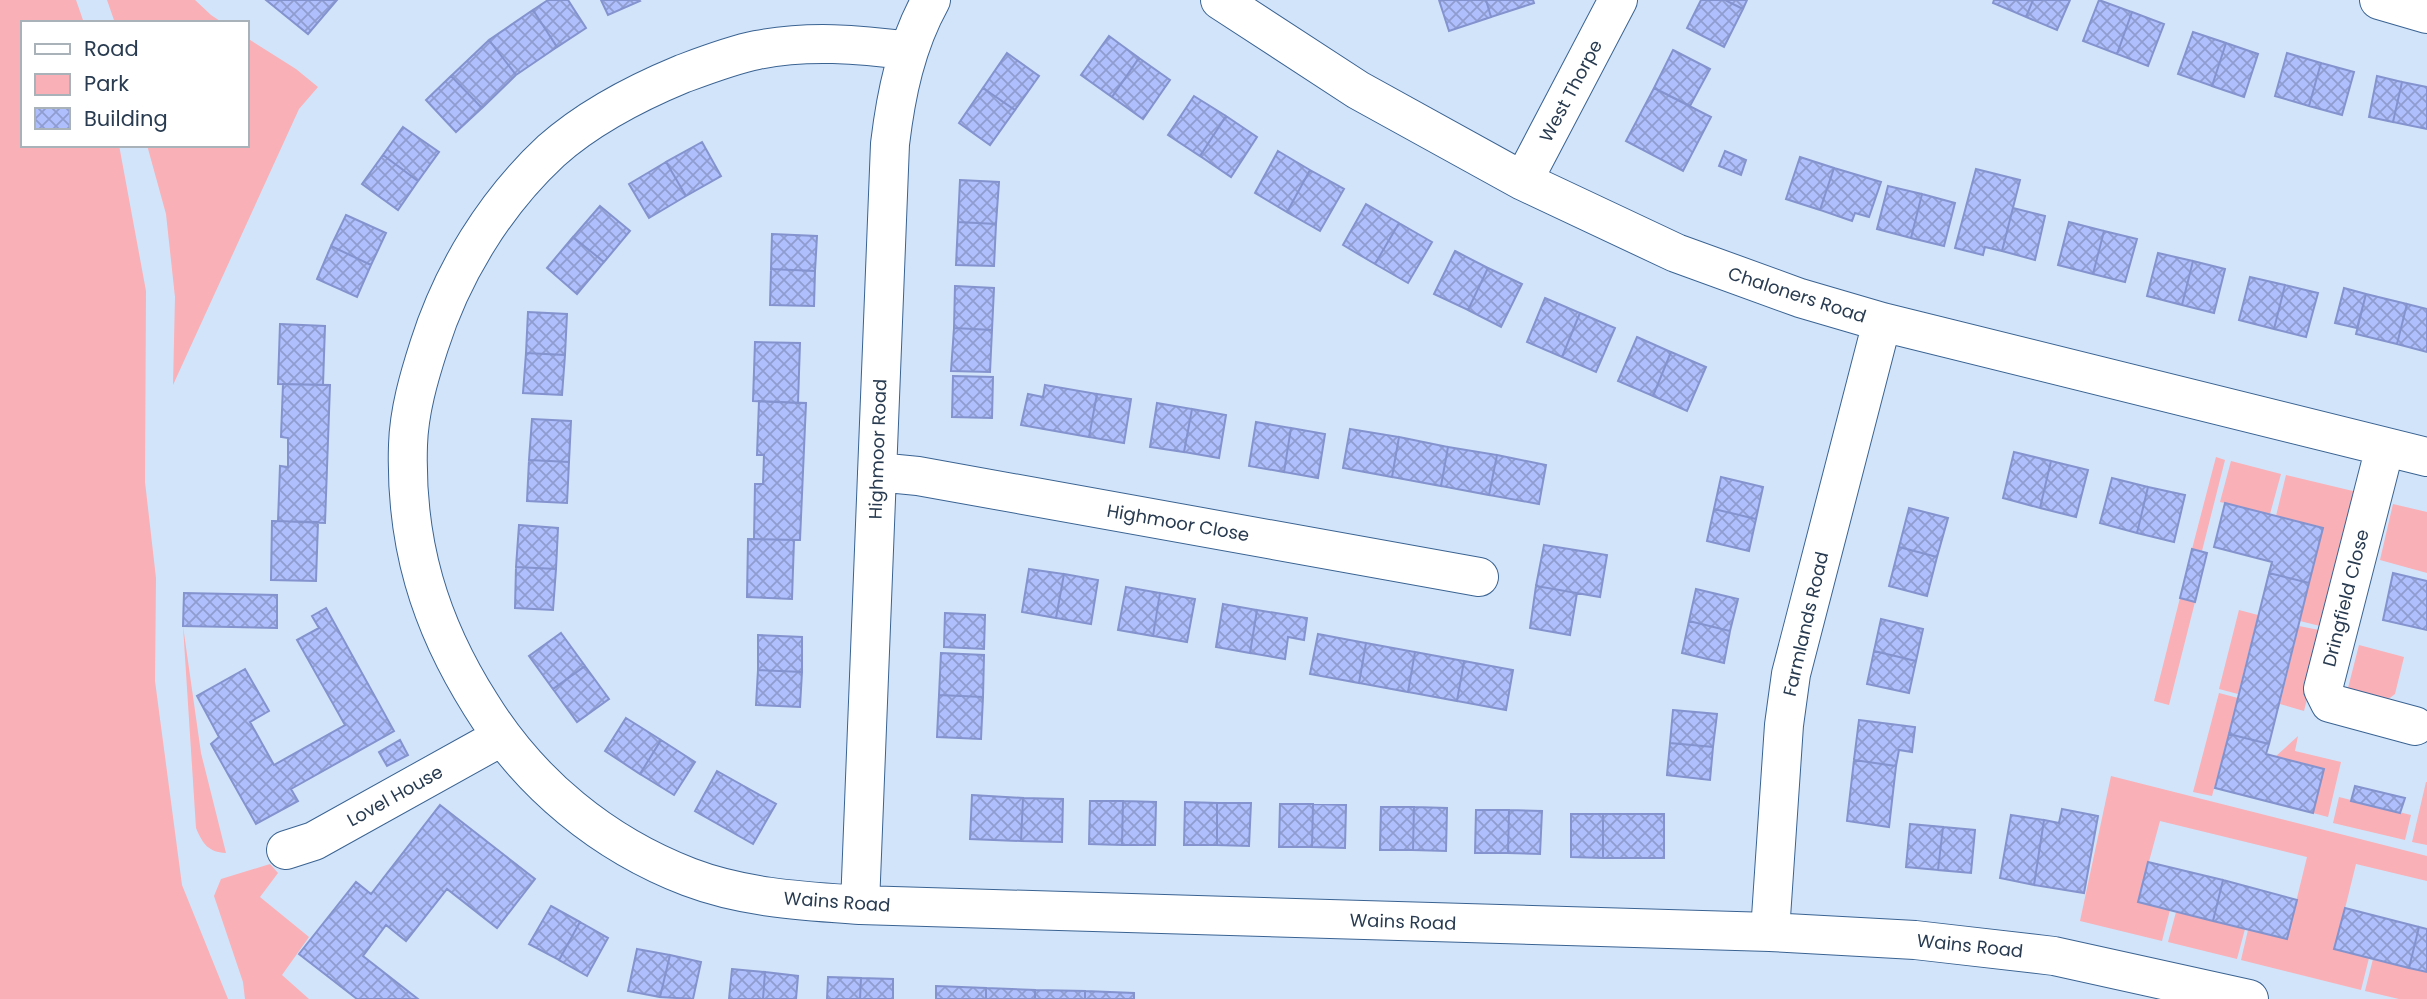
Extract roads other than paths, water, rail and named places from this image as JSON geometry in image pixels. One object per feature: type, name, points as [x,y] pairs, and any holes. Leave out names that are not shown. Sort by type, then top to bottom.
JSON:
[{"type":"street","name":"Highmoor Road","points":[[860,905],[890,144],[896,96],[909,51],[931,0]]},
{"type":"street","name":"Chaloners Road","points":[[1220,0],[1358,90],[1524,181],[1676,253],[1800,298],[1882,322],[2427,457]]},
{"type":"street","name":"West Thorpe","points":[[1524,181],[1618,0]]},
{"type":"street","points":[[2379,0],[2427,14]]},
{"type":"street","name":"Wains Road","points":[[909,51],[864,44],[820,44],[758,50],[706,65],[652,87],[600,116],[552,151],[509,196],[472,249],[438,317],[418,380],[408,442],[410,506],[419,564],[436,622],[465,681],[501,737],[553,795],[596,828],[649,860],[692,879],[746,894],[803,901],[860,905],[1770,932],[1915,940],[2054,956],[2249,999]]},
{"type":"street","name":"Farmlands Road","points":[[1770,932],[1784,725],[1791,674],[1882,322]]},
{"type":"street","name":"Dringfield Close","points":[[2385,447],[2323,689],[2330,703],[2415,726]]},
{"type":"street","name":"Highmoor Close","points":[[877,472],[918,476],[1479,577]]},
{"type":"street","name":"Lovel House","points":[[286,850],[314,841],[501,737]]}]
